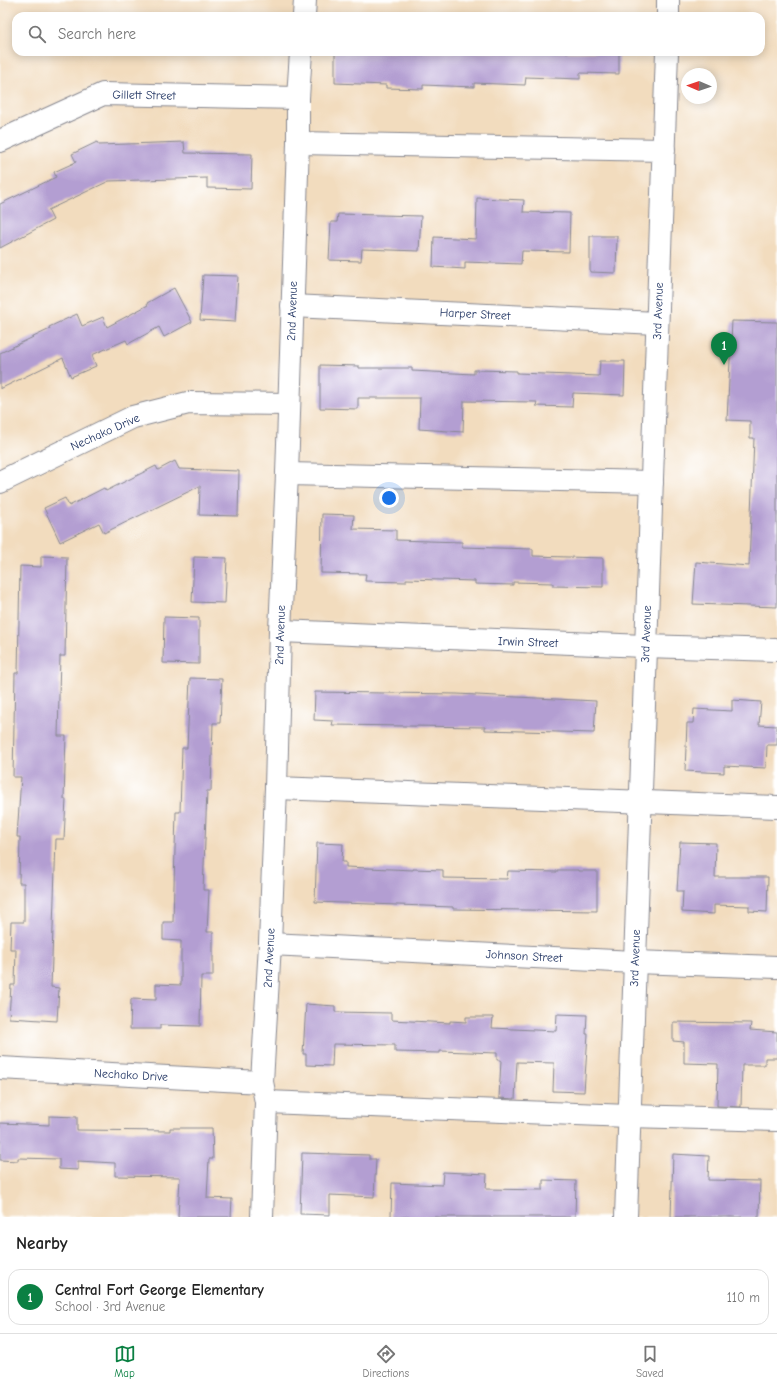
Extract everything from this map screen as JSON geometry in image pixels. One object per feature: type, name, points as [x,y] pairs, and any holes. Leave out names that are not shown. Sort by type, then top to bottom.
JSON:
[{"type":"street","points":[[304,12],[305,0]]},
{"type":"street","points":[[668,0],[668,12]]},
{"type":"street","name":"2nd Avenue","points":[[262,1217],[264,1092],[287,474],[298,143],[298,98],[302,56]]},
{"type":"street","name":"3rd Avenue","points":[[626,1217],[667,56]]},
{"type":"street","name":"Gillett Street","points":[[0,140],[103,94],[298,98]]},
{"type":"street","points":[[298,143],[664,150]]},
{"type":"street","name":"Harper Street","points":[[292,306],[657,323]]},
{"type":"street","name":"Nechako Drive","points":[[0,482],[133,417],[188,403],[289,404]]},
{"type":"street","points":[[287,474],[652,482]]},
{"type":"street","name":"Irwin Street","points":[[280,631],[777,650]]},
{"type":"street","points":[[276,788],[777,807]]},
{"type":"street","name":"Johnson Street","points":[[270,944],[635,962],[777,967]]},
{"type":"street","name":"Nechako Drive","points":[[0,1068],[264,1092],[629,1116],[777,1120]]},
{"type":"building","points":[[335,56],[619,56],[619,74],[580,73],[580,79],[526,77],[525,85],[474,83],[474,87],[423,85],[423,89],[386,88],[386,85],[335,83]]},
{"type":"building","points":[[97,142],[99,145],[184,142],[185,153],[252,154],[251,189],[207,188],[207,178],[109,181],[48,210],[53,220],[0,248],[0,204],[56,177],[54,172],[76,162],[72,154]]},
{"type":"building","points":[[477,198],[524,200],[523,212],[570,213],[569,252],[522,251],[521,264],[465,262],[465,269],[433,267],[434,237],[476,239]]},
{"type":"building","points":[[338,214],[421,216],[419,251],[362,249],[361,261],[329,260],[331,222],[337,222]]},
{"type":"building","points":[[590,236],[617,236],[616,273],[590,272]]},
{"type":"building","points":[[203,275],[238,276],[235,322],[200,320]]},
{"type":"building","points":[[174,288],[192,322],[164,337],[159,327],[128,344],[126,340],[92,355],[96,366],[71,377],[63,358],[0,389],[0,353],[77,314],[82,326],[103,317],[107,327],[148,305],[147,303]]},
{"type":"building","points":[[732,321],[777,322],[777,607],[693,604],[696,562],[749,566],[754,438],[750,438],[750,421],[727,420]]},
{"type":"building","points":[[600,361],[625,361],[624,395],[573,393],[572,407],[536,406],[537,402],[464,401],[463,432],[419,429],[420,398],[358,398],[358,409],[320,408],[320,365],[359,366],[359,368],[412,368],[412,371],[474,374],[474,370],[599,376]]},
{"type":"building","points":[[175,461],[179,469],[239,471],[238,516],[199,515],[200,486],[104,533],[99,523],[60,542],[44,508],[65,498],[69,506],[104,488],[106,491],[156,466],[158,470]]},
{"type":"building","points":[[322,514],[354,515],[353,529],[396,530],[396,540],[462,542],[462,547],[533,549],[533,556],[603,558],[603,587],[553,586],[553,583],[513,582],[513,585],[475,584],[475,581],[406,579],[406,582],[365,581],[366,574],[321,573]]},
{"type":"building","points":[[41,556],[67,557],[65,656],[60,656],[58,736],[66,736],[64,799],[66,799],[64,839],[56,839],[51,987],[59,988],[57,1021],[9,1018],[11,985],[15,985],[16,949],[10,949],[11,922],[24,922],[24,883],[19,883],[20,837],[17,837],[21,777],[13,777],[15,673],[18,673],[20,566],[41,567]]},
{"type":"building","points":[[194,557],[227,558],[225,603],[192,602]]},
{"type":"building","points":[[164,617],[199,618],[199,664],[163,663]]},
{"type":"building","points":[[190,678],[222,679],[220,723],[213,723],[211,791],[207,791],[203,890],[209,890],[207,932],[213,932],[213,976],[201,976],[200,1026],[160,1025],[160,1029],[130,1029],[131,999],[156,1000],[156,984],[181,985],[181,941],[163,940],[163,922],[173,922],[176,812],[180,812],[182,748],[187,748]]},
{"type":"building","points":[[315,692],[457,694],[596,701],[594,733],[485,730],[485,727],[332,725],[333,721],[314,720]]},
{"type":"building","points":[[732,700],[761,702],[759,725],[777,726],[777,745],[767,745],[766,768],[724,766],[724,773],[685,771],[687,723],[693,723],[694,709],[732,711]]},
{"type":"building","points":[[680,842],[716,843],[715,877],[768,877],[767,912],[749,911],[749,906],[714,905],[714,914],[682,912],[683,891],[677,891]]},
{"type":"building","points":[[317,843],[343,844],[342,862],[346,862],[346,867],[443,870],[443,878],[507,879],[508,871],[597,871],[597,911],[453,909],[453,907],[315,902]]},
{"type":"building","points":[[306,1004],[335,1006],[335,1012],[391,1013],[391,1020],[450,1023],[450,1021],[466,1022],[466,1017],[493,1017],[492,1028],[556,1031],[557,1014],[587,1015],[586,1034],[588,1034],[584,1092],[553,1091],[554,1063],[517,1062],[515,1099],[499,1098],[501,1060],[497,1060],[497,1053],[440,1051],[440,1053],[395,1052],[395,1045],[333,1044],[332,1066],[306,1065],[306,1054],[303,1054]]},
{"type":"building","points":[[673,1022],[751,1023],[750,1030],[777,1032],[777,1058],[765,1058],[765,1065],[742,1065],[741,1107],[717,1106],[718,1064],[684,1063],[684,1042],[673,1041]]},
{"type":"building","points":[[49,1116],[77,1117],[77,1130],[170,1131],[170,1128],[212,1128],[213,1159],[209,1159],[207,1198],[232,1199],[231,1217],[178,1217],[180,1177],[115,1176],[115,1163],[78,1161],[78,1170],[59,1169],[59,1159],[18,1158],[18,1161],[0,1160],[0,1123],[49,1125]]},
{"type":"building","points":[[302,1153],[369,1155],[369,1159],[376,1159],[374,1197],[330,1195],[330,1215],[300,1214]]},
{"type":"building","points":[[673,1154],[709,1156],[708,1180],[760,1181],[759,1217],[671,1217]]},
{"type":"building","points":[[443,1172],[487,1174],[486,1189],[543,1190],[543,1180],[576,1181],[575,1217],[391,1217],[392,1183],[442,1185]]},
{"type":"place","name":"Central Fort George Elementary","points":[[724,365]]}]
